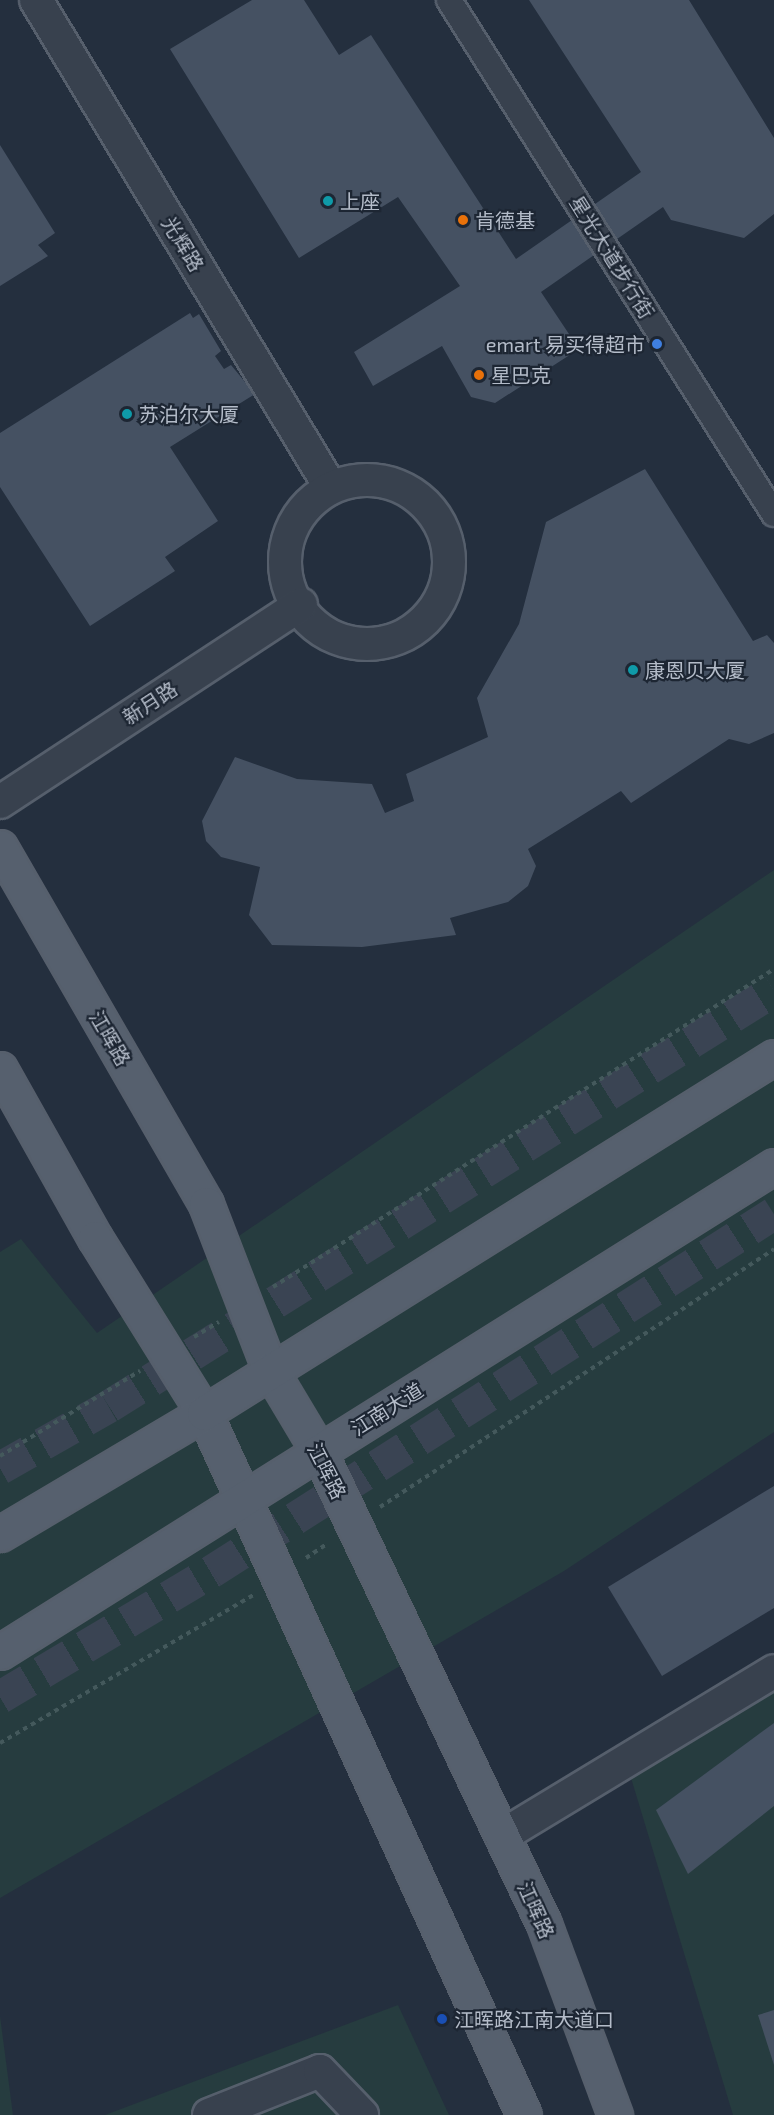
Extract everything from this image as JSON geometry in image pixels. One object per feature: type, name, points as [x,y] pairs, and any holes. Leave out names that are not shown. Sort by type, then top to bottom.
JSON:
[{"type":"main road","name":"江晖路","points":[[0,847],[206,1204],[270,1370],[319,1452],[544,1924],[615,2115]]},
{"type":"main road","points":[[0,1534],[204,1413],[774,1058]]},
{"type":"main road","points":[[0,1069],[204,1413],[242,1503],[524,2115]]},
{"type":"main road","name":"江南大道","points":[[0,1652],[242,1503],[319,1452],[774,1166]]},
{"type":"street","name":"光辉路","points":[[36,0],[331,488]]},
{"type":"street","name":"星光大道步行街","points":[[449,0],[774,514]]},
{"type":"street","points":[[357,480],[386,482],[411,493],[432,511],[445,536],[449,564],[444,591],[410,632],[386,642],[336,638],[314,626],[286,581],[284,553],[292,526],[308,504],[331,488],[357,480]]},
{"type":"street","name":"新月路","points":[[0,802],[301,604]]},
{"type":"street","points":[[502,1836],[774,1671]]},
{"type":"street","points":[[209,2115],[320,2071],[362,2115]]},
{"type":"path","points":[[0,1456],[245,1305],[774,969]]},
{"type":"path","points":[[0,1743],[221,1617],[518,1412],[774,1249]]},
{"type":"green space","points":[[774,870],[774,1432],[564,1571],[0,1898],[0,1252],[21,1239],[97,1333]]},
{"type":"green space","points":[[774,1680],[774,2115],[733,2115],[628,1768]]},
{"type":"green space","points":[[398,2005],[449,2115],[105,2115]]},
{"type":"green space","points":[[0,2016],[13,2115],[0,2115]]},
{"type":"building","name":"上座","points":[[252,0],[304,0],[339,55],[371,35],[516,259],[641,172],[529,0],[689,0],[774,138],[774,214],[744,238],[671,220],[663,207],[541,292],[579,349],[495,403],[471,397],[442,346],[373,386],[354,352],[460,286],[398,197],[299,258],[170,49]]},
{"type":"building","points":[[0,145],[55,233],[38,245],[48,256],[0,286]]},
{"type":"building","name":"苏泊尔大厦","points":[[190,313],[193,318],[199,314],[221,351],[215,356],[224,369],[231,365],[255,394],[170,447],[218,521],[165,557],[175,571],[90,626],[0,487],[0,433]]},
{"type":"building","name":"康恩贝大厦","points":[[645,469],[753,641],[767,635],[774,643],[774,733],[749,744],[729,739],[631,803],[621,791],[528,849],[536,866],[528,886],[508,902],[450,918],[456,935],[362,947],[272,945],[249,915],[260,867],[221,857],[206,841],[202,821],[235,757],[297,779],[372,784],[385,813],[414,801],[406,774],[488,737],[477,698],[519,624],[546,522]]},
{"type":"building","points":[[774,1486],[774,1608],[662,1676],[608,1587]]},
{"type":"building","points":[[774,1723],[774,1806],[688,1874],[656,1810]]},
{"type":"building","points":[[774,2010],[774,2065],[758,2015]]},
{"type":"tunnel","points":[[0,1468],[109,1406],[774,990]]},
{"type":"tunnel","points":[[0,1697],[212,1571],[774,1213]]},
{"type":"place","name":"上座","points":[[328,201]]},
{"type":"place","name":"肯德基","points":[[463,220]]},
{"type":"place","name":"emart 易买得超市","points":[[657,344]]},
{"type":"place","name":"星巴克","points":[[479,375]]},
{"type":"place","name":"苏泊尔大厦","points":[[127,414]]},
{"type":"place","name":"康恩贝大厦","points":[[633,670]]},
{"type":"place","name":"江晖路江南大道口","points":[[442,2019]]}]
